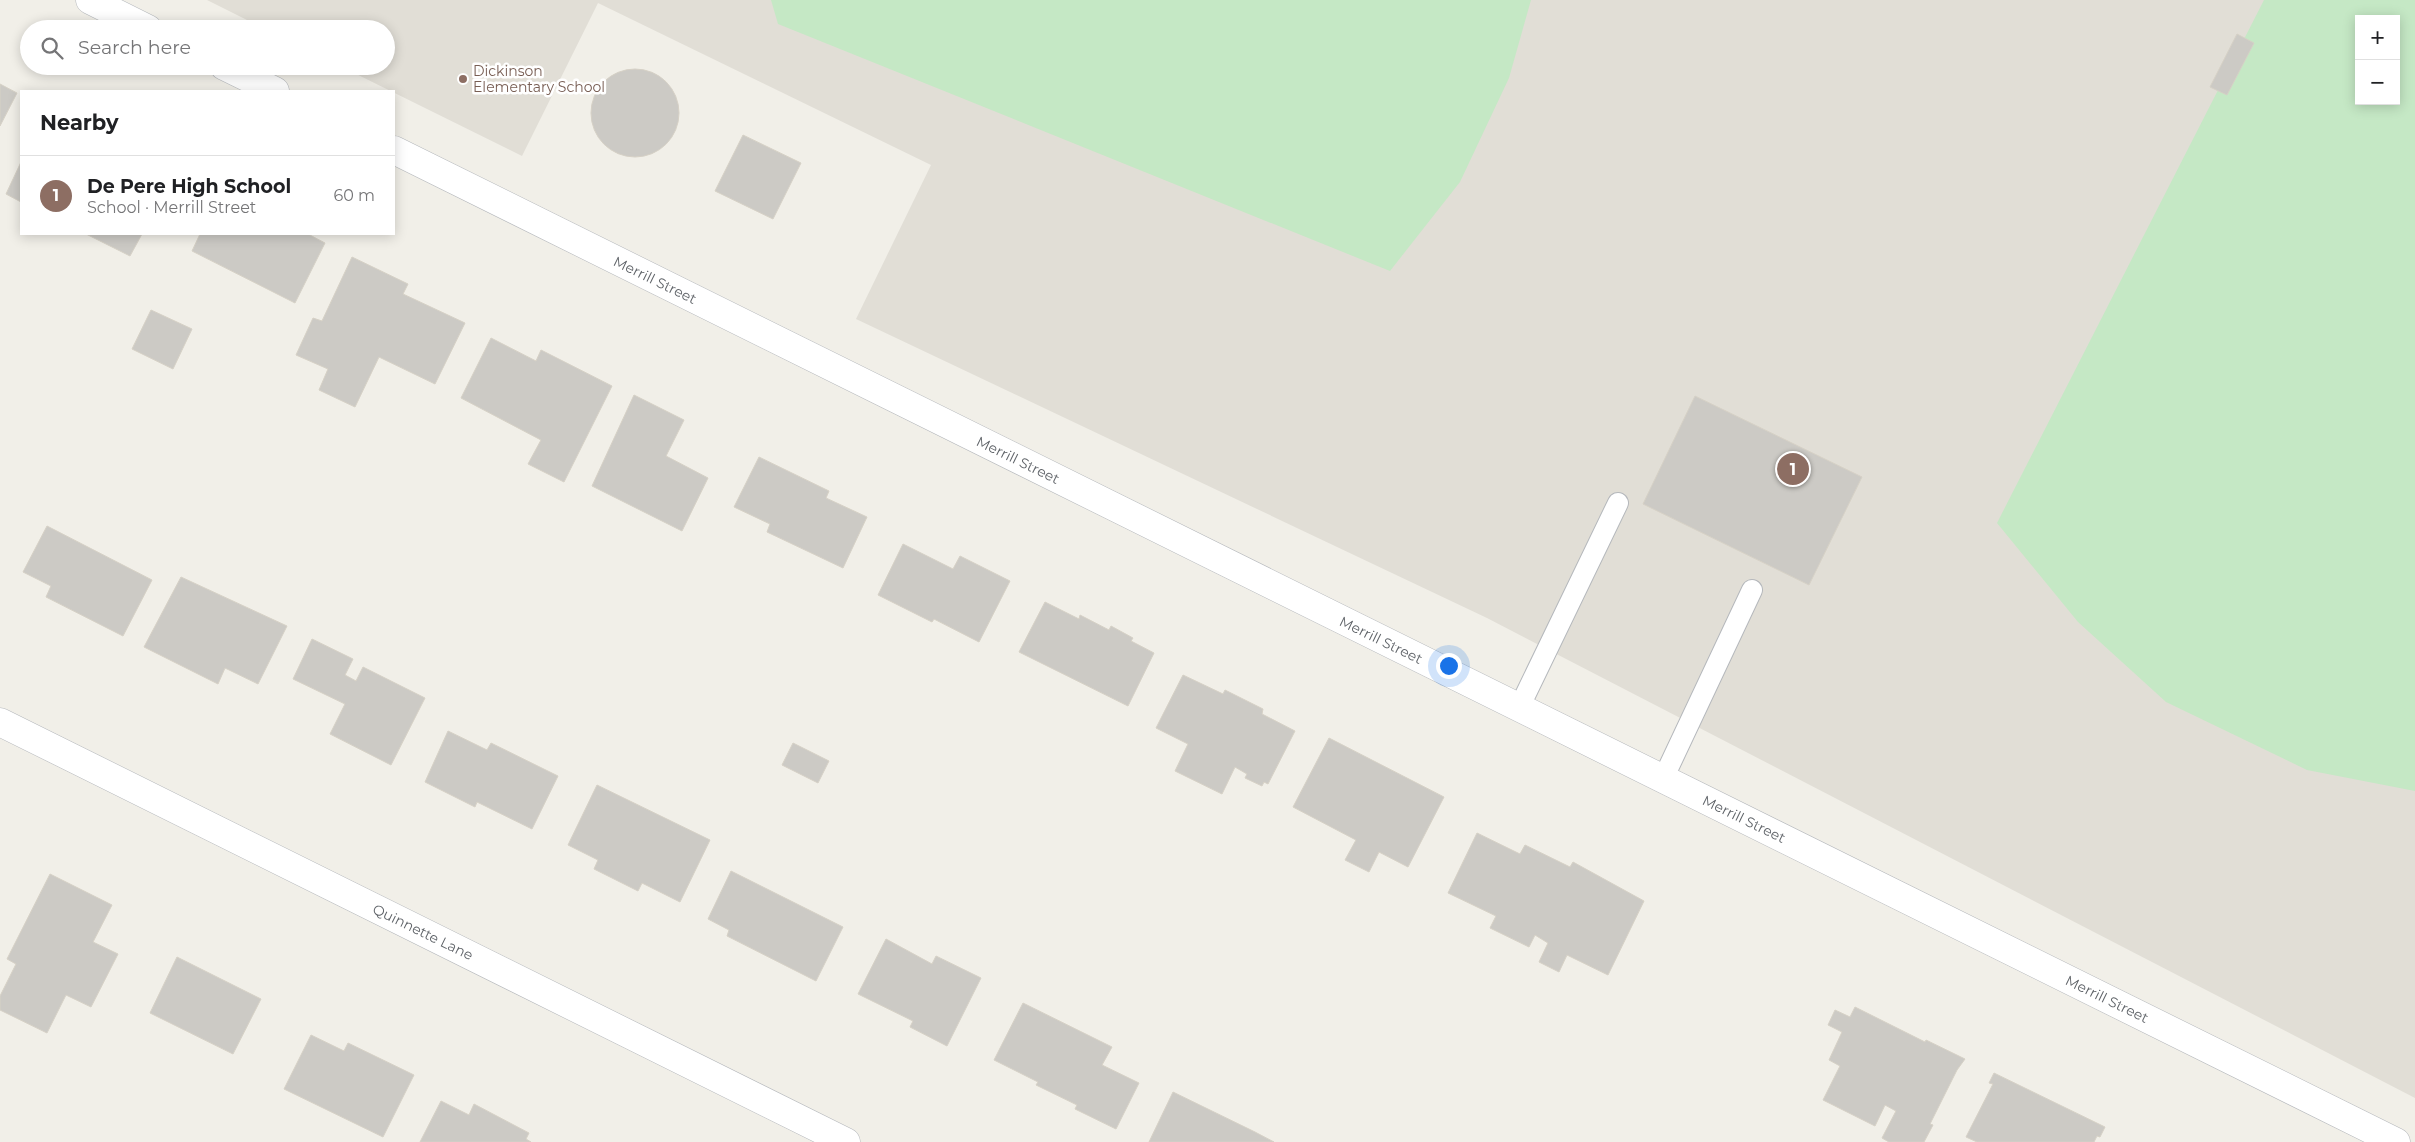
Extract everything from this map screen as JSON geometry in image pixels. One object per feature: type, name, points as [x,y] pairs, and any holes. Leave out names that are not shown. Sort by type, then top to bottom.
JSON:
[{"type":"street","points":[[90,0],[130,20]]},
{"type":"street","points":[[242,75],[273,90]]},
{"type":"street","name":"Merrill Street","points":[[395,150],[1663,779],[2357,1134],[2396,1142]]},
{"type":"street","name":"Quinnette Lane","points":[[0,722],[846,1142]]},
{"type":"lane","points":[[1519,708],[1618,502]]},
{"type":"lane","points":[[1663,779],[1752,590]]},
{"type":"shaded area","points":[[207,0],[2415,0],[2415,1098],[1487,618],[856,319],[931,165],[598,3],[522,156],[395,93],[395,90],[389,90],[358,75],[395,75],[395,20],[247,20]]},
{"type":"green space","points":[[771,0],[1531,0],[1509,78],[1460,182],[1390,271],[778,24]]},
{"type":"green space","points":[[2264,0],[2415,0],[2415,791],[2307,770],[2166,702],[2078,622],[1997,523]]},
{"type":"building","points":[[2237,34],[2254,43],[2227,95],[2210,87]]},
{"type":"building","points":[[626,69],[644,69],[660,76],[672,88],[679,104],[679,122],[672,138],[660,150],[644,157],[626,157],[610,150],[598,138],[591,122],[591,104],[598,88],[610,76]]},
{"type":"building","points":[[0,84],[17,93],[0,126]]},
{"type":"building","points":[[743,135],[801,163],[773,219],[715,191]]},
{"type":"building","points":[[20,164],[20,201],[6,194]]},
{"type":"building","points":[[88,235],[141,235],[130,256]]},
{"type":"building","points":[[200,235],[310,235],[325,243],[295,303],[192,251]]},
{"type":"building","points":[[352,257],[408,284],[403,294],[465,323],[435,384],[379,357],[355,407],[319,390],[328,369],[296,355],[313,318],[322,321]]},
{"type":"building","points":[[151,310],[192,329],[173,369],[132,349]]},
{"type":"building","points":[[491,338],[536,361],[541,350],[612,386],[564,482],[528,464],[541,440],[461,398]]},
{"type":"building","points":[[634,395],[684,420],[666,456],[708,478],[682,531],[592,486]]},
{"type":"building","points":[[1695,396],[1862,477],[1809,585],[1643,504]]},
{"type":"building","points":[[759,457],[829,491],[826,498],[867,517],[843,568],[767,532],[770,524],[734,507]]},
{"type":"building","points":[[47,526],[152,580],[123,636],[46,597],[51,586],[23,572]]},
{"type":"building","points":[[903,544],[953,569],[960,556],[1010,581],[979,642],[934,619],[932,622],[878,595]]},
{"type":"building","points":[[181,577],[287,626],[258,684],[225,668],[218,684],[144,647]]},
{"type":"building","points":[[1045,602],[1079,619],[1080,615],[1109,630],[1111,626],[1133,638],[1131,641],[1154,653],[1128,706],[1019,652]]},
{"type":"building","points":[[312,639],[353,659],[345,675],[356,681],[363,667],[425,698],[391,765],[330,734],[345,704],[293,679]]},
{"type":"building","points":[[1183,675],[1223,694],[1225,690],[1263,709],[1262,714],[1295,731],[1268,784],[1264,782],[1262,786],[1245,778],[1247,774],[1235,767],[1222,794],[1175,771],[1188,744],[1156,728]]},
{"type":"building","points":[[448,731],[487,750],[491,743],[558,776],[532,829],[477,802],[475,807],[425,782]]},
{"type":"building","points":[[1329,738],[1444,797],[1408,867],[1379,852],[1369,872],[1345,860],[1356,840],[1293,807]]},
{"type":"building","points":[[793,743],[829,761],[818,783],[782,765]]},
{"type":"building","points":[[597,785],[710,840],[680,902],[642,883],[638,891],[594,869],[598,860],[568,845]]},
{"type":"building","points":[[1477,833],[1520,854],[1525,845],[1570,867],[1573,862],[1644,901],[1608,975],[1567,955],[1559,972],[1539,962],[1548,943],[1535,935],[1529,947],[1490,928],[1496,916],[1448,893]]},
{"type":"building","points":[[731,871],[843,927],[816,981],[727,936],[729,930],[708,919]]},
{"type":"building","points":[[50,874],[112,905],[93,942],[118,954],[91,1007],[66,995],[47,1033],[0,1010],[0,996],[16,964],[7,959]]},
{"type":"building","points":[[886,939],[932,964],[936,956],[981,978],[947,1046],[910,1027],[913,1021],[858,994]]},
{"type":"building","points":[[177,957],[261,999],[233,1054],[150,1013]]},
{"type":"building","points":[[1023,1003],[1112,1047],[1102,1065],[1139,1083],[1116,1129],[1075,1109],[1077,1105],[1036,1085],[1038,1082],[994,1060]]},
{"type":"building","points":[[1855,1007],[1925,1042],[1926,1040],[1965,1059],[1957,1070],[1930,1124],[1933,1125],[1924,1142],[1889,1142],[1882,1138],[1896,1111],[1885,1105],[1875,1126],[1823,1100],[1840,1066],[1829,1060],[1842,1032],[1828,1025],[1835,1010],[1850,1017]]},
{"type":"building","points":[[311,1035],[344,1051],[348,1043],[414,1075],[383,1137],[284,1089]]},
{"type":"building","points":[[1994,1073],[2105,1127],[2100,1137],[2097,1136],[2094,1142],[1977,1142],[1966,1137],[1993,1084],[1989,1083]]},
{"type":"building","points":[[1173,1092],[1255,1132],[1274,1142],[1149,1142]]},
{"type":"building","points":[[441,1101],[469,1115],[474,1104],[529,1133],[526,1139],[531,1142],[420,1142]]},
{"type":"place","name":"Dickinson Elementary School","points":[[463,79]]},
{"type":"place","name":"De Pere High School","points":[[1793,469]]}]
